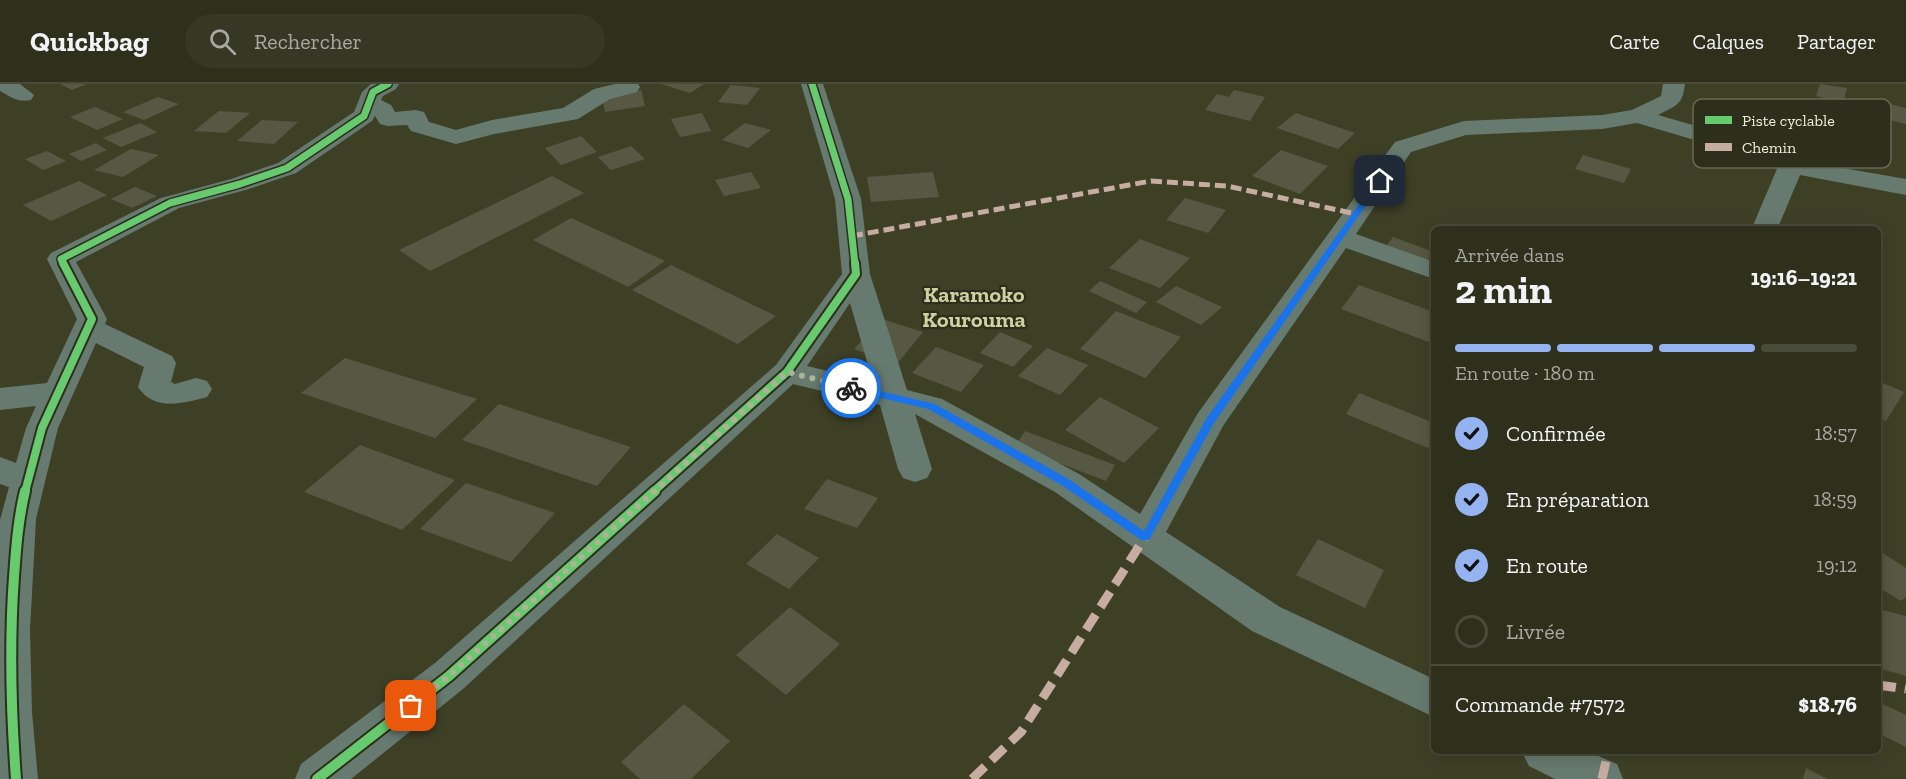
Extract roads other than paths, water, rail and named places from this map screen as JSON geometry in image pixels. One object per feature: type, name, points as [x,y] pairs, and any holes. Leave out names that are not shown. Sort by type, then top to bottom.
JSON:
[{"type":"street","points":[[4,84],[24,95]]},
{"type":"street","points":[[812,84],[848,199],[856,274],[915,469]]},
{"type":"street","points":[[1145,537],[1210,421],[1403,147],[1464,128],[1602,122],[1638,116],[1672,99],[1674,84]]},
{"type":"street","points":[[379,94],[388,119],[416,117],[419,126],[456,137],[492,127],[570,114],[602,94],[629,87]]},
{"type":"street","points":[[16,779],[11,712],[10,630],[18,519],[14,476],[42,428],[56,393],[92,319],[62,259],[170,203],[240,184],[287,168],[364,116],[379,94]]},
{"type":"street","points":[[1638,116],[1693,132]]},
{"type":"street","points":[[1766,226],[1790,168]]},
{"type":"street","points":[[1802,168],[1906,187]]},
{"type":"street","points":[[1340,237],[1431,270]]},
{"type":"street","points":[[317,779],[449,676],[787,372],[856,274]]},
{"type":"street","points":[[87,327],[161,363],[154,387],[172,395],[195,389]]},
{"type":"street","points":[[787,372],[931,407],[1067,483],[1266,619],[1431,698]]},
{"type":"street","points":[[0,399],[56,393]]},
{"type":"street","points":[[1548,754],[1601,779]]},
{"type":"district","name":"Karamoko Kourouma","points":[[974,306]]}]
